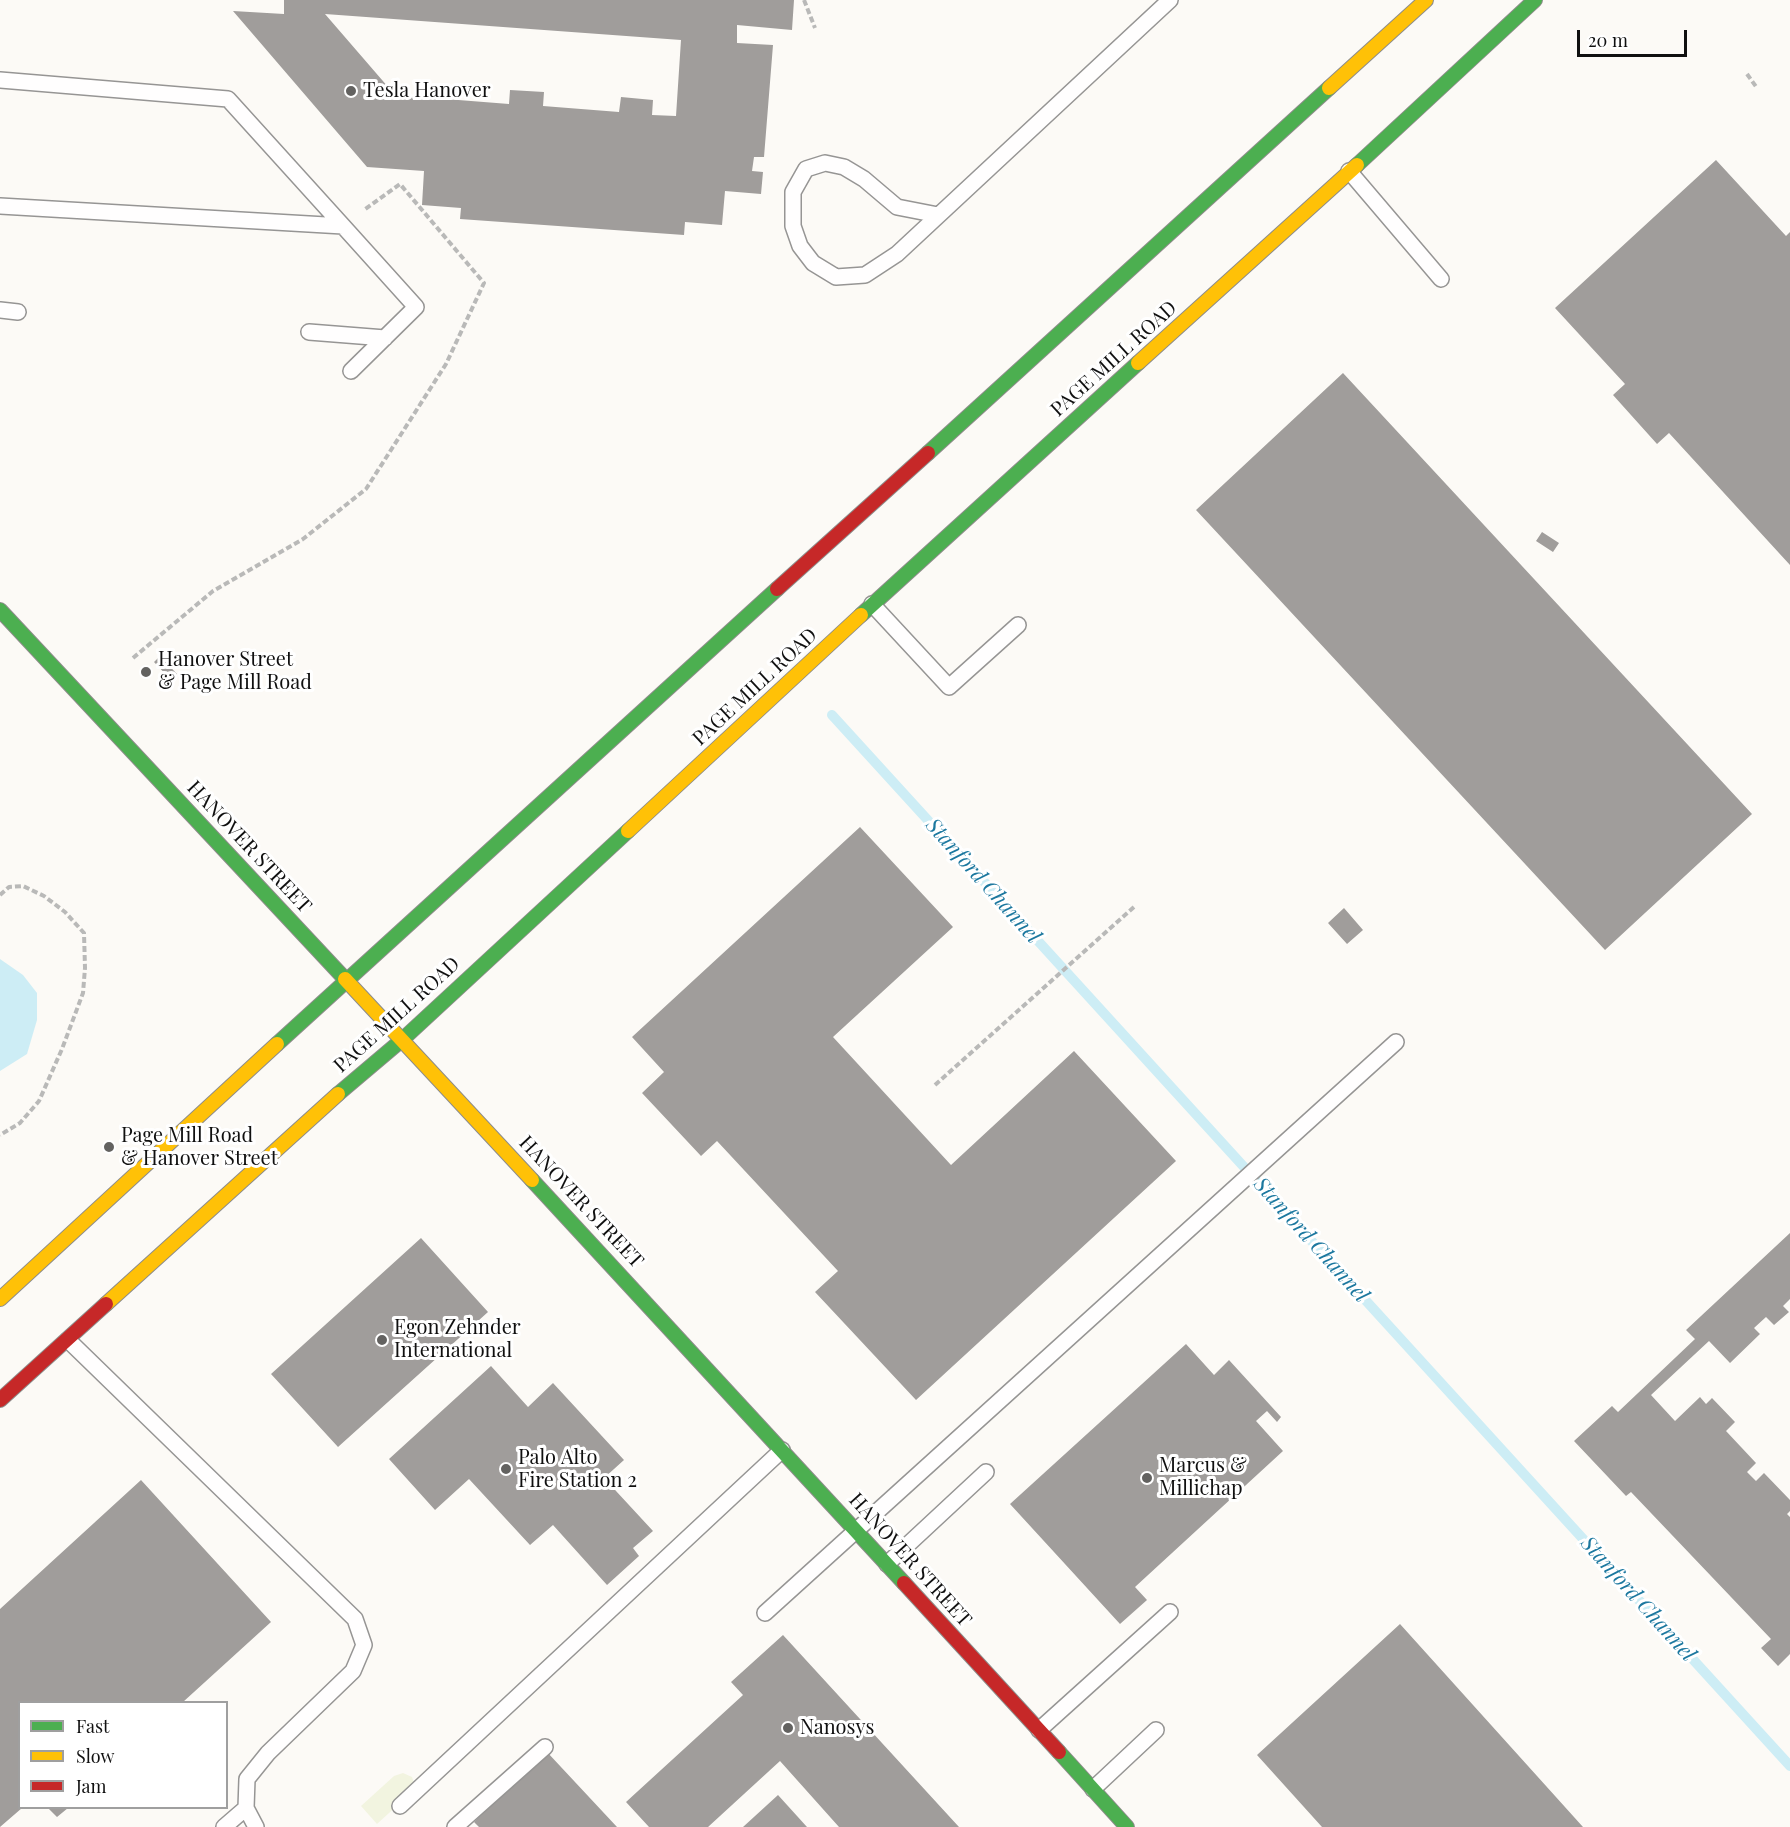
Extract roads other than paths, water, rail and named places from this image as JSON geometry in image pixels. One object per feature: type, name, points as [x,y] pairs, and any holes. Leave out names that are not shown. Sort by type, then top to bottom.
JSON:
[{"type":"main road","points":[[0,1299],[347,980],[1426,0]]},
{"type":"main road","name":"PAGE MILL ROAD","points":[[0,1400],[352,1082],[403,1039],[872,604],[1535,0]]},
{"type":"main road","name":"HANOVER STREET","points":[[0,610],[403,1039],[1127,1827]]},
{"type":"lane","points":[[938,214],[897,207],[864,179],[844,167],[825,163],[806,169],[793,192],[793,226],[800,246],[813,263],[836,277],[865,275],[897,254],[1170,0]]},
{"type":"lane","points":[[3,77],[228,99],[416,307],[351,370]]},
{"type":"lane","points":[[1349,171],[1441,279]]},
{"type":"lane","points":[[0,206],[343,226]]},
{"type":"lane","points":[[0,310],[18,312]]},
{"type":"lane","points":[[309,332],[385,338]]},
{"type":"lane","points":[[872,604],[949,687],[1018,625]]},
{"type":"lane","points":[[765,1613],[1396,1042]]},
{"type":"lane","points":[[68,1340],[355,1618],[364,1645],[353,1671],[261,1762],[247,1779],[246,1808],[255,1827]]},
{"type":"lane","points":[[400,1806],[783,1450]]},
{"type":"lane","points":[[887,1564],[986,1472]]},
{"type":"lane","points":[[1040,1730],[1170,1612]]},
{"type":"lane","points":[[1093,1789],[1156,1730]]},
{"type":"lane","points":[[455,1827],[545,1747]]},
{"type":"lane","points":[[224,1827],[246,1808]]},
{"type":"water","points":[[0,959],[23,975],[37,993],[37,1020],[27,1054],[0,1071]]},
{"type":"waterway","name":"Stanford Channel","points":[[832,715],[1790,1766]]},
{"type":"place","name":"Tesla Hanover","points":[[351,91]]},
{"type":"place","name":"Hanover Street & Page Mill Road","points":[[146,672]]},
{"type":"place","name":"Page Mill Road & Hanover Street","points":[[109,1147]]},
{"type":"place","name":"Egon Zehnder International","points":[[382,1340]]},
{"type":"place","name":"Palo Alto Fire Station 2","points":[[506,1469]]},
{"type":"place","name":"Marcus & Millichap","points":[[1147,1478]]},
{"type":"place","name":"Nanosys","points":[[788,1728]]}]
